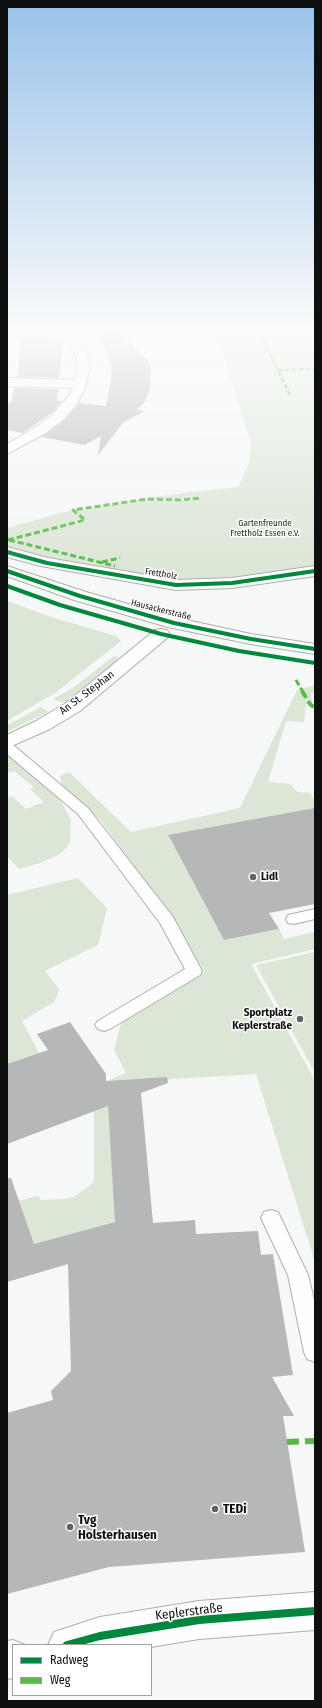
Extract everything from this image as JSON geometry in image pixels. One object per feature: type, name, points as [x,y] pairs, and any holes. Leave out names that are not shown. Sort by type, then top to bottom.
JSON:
[{"type":"street","points":[[7,450],[41,430],[64,411]]},
{"type":"street","name":"Frettholz","points":[[7,552],[47,563],[176,585],[239,582],[315,571]]},
{"type":"street","name":"Hausackerstraße","points":[[7,571],[80,596],[174,623],[250,639],[315,649]]},
{"type":"street","points":[[7,586],[60,605],[161,634],[239,651],[315,663]]},
{"type":"street","name":"An St. Stephan","points":[[7,742],[73,707],[161,634]]},
{"type":"street","name":"Keplerstraße","points":[[71,1644],[100,1636],[199,1620],[315,1611]]},
{"type":"lane","points":[[7,747],[84,811],[167,921],[194,970],[104,1025]]},
{"type":"lane","points":[[294,919],[315,914]]},
{"type":"lane","points":[[271,1218],[298,1275],[315,1352]]},
{"type":"green space","name":"Gartenfreunde Frettholz Essen e.V.","points":[[241,411],[315,411],[315,569],[263,578],[178,583],[7,550],[7,528],[64,512],[166,495],[238,487],[249,463],[251,443]]},
{"type":"green space","points":[[7,601],[51,617],[116,636],[121,641],[55,693],[7,721]]},
{"type":"green space","points":[[114,656],[119,657],[111,667],[67,701],[60,702],[53,699],[74,687]]},
{"type":"green space","points":[[315,685],[315,693],[311,693],[312,704],[306,704],[304,722],[286,721],[268,782],[291,784],[298,792],[310,793],[315,801],[315,808],[168,836],[224,940],[279,929],[284,939],[315,932],[315,949],[251,964],[315,1081],[315,1262],[256,1074],[140,1081],[140,1079],[107,1081],[126,1073],[114,1050],[121,1023],[205,972],[161,904],[102,822],[66,791],[61,783],[60,776],[69,772],[131,832],[240,808],[297,690]]},
{"type":"green space","points":[[41,707],[48,712],[7,732],[7,725]]},
{"type":"green space","points":[[11,754],[46,784],[60,799],[71,820],[70,843],[60,854],[40,863],[19,869],[7,856],[7,798],[12,796],[26,809],[44,802],[30,789],[34,787],[14,771],[7,773],[7,756]]},
{"type":"green space","points":[[78,878],[107,908],[98,945],[45,971],[59,989],[58,994],[54,1002],[22,1021],[39,1053],[7,1064],[7,895]]},
{"type":"green space","name":"Sportplatz Keplerstraße","points":[[315,952],[315,1073],[256,965]]},
{"type":"green space","points":[[108,1106],[116,1222],[34,1244],[19,1201],[38,1196],[41,1200],[74,1197],[94,1181],[94,1111]]},
{"type":"building","points":[[7,411],[54,411],[23,433],[7,430]]},
{"type":"building","points":[[73,411],[144,411],[123,423],[98,455],[101,436],[85,445],[42,437],[66,419]]},
{"type":"building","name":"Lidl","points":[[315,808],[315,904],[269,913],[279,929],[224,940],[168,835]]},
{"type":"building","points":[[70,1022],[106,1074],[106,1081],[167,1077],[168,1083],[141,1093],[153,1223],[195,1220],[196,1234],[258,1231],[261,1255],[273,1254],[293,1375],[272,1377],[294,1416],[283,1416],[305,1552],[109,1567],[7,1594],[7,1413],[53,1400],[51,1391],[71,1371],[68,1264],[7,1282],[7,1178],[11,1178],[34,1244],[115,1222],[108,1106],[7,1144],[7,1064],[48,1050],[37,1034]]},
{"type":"marked path","points":[[8,540],[85,520],[73,510],[147,499],[180,500],[201,498]]},
{"type":"marked path","points":[[9,540],[115,566]]},
{"type":"marked path","points":[[102,562],[120,558]]},
{"type":"marked path","points":[[296,680],[310,704],[315,708]]},
{"type":"marked path","points":[[287,1442],[315,1441]]},
{"type":"cycle path","points":[[7,552],[47,563],[176,585],[232,583],[315,571]]},
{"type":"cycle path","points":[[7,571],[80,596],[174,623],[251,639],[315,649]]},
{"type":"cycle path","points":[[7,586],[60,605],[161,634],[239,651],[315,663]]},
{"type":"cycle path","points":[[71,1644],[100,1636],[199,1620],[315,1611]]},
{"type":"place","name":"Lidl","points":[[253,877]]},
{"type":"place","name":"Sportplatz Keplerstraße","points":[[300,1019]]},
{"type":"place","name":"TEDi","points":[[215,1509]]},
{"type":"place","name":"Tvg Holsterhausen","points":[[70,1527]]}]
